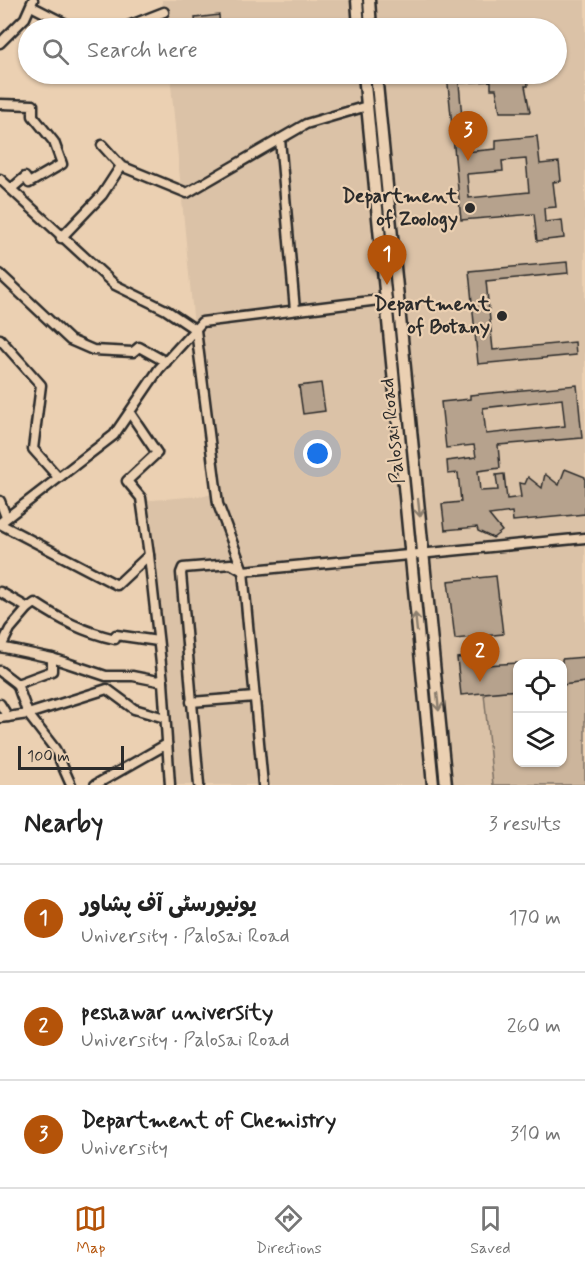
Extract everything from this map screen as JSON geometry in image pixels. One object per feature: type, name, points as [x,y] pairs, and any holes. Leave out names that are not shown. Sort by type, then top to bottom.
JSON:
[{"type":"street","points":[[357,0],[358,18]]},
{"type":"street","points":[[369,0],[370,18]]},
{"type":"street","points":[[24,18],[32,3],[57,18]]},
{"type":"street","points":[[149,18],[164,12]]},
{"type":"street","points":[[0,43],[18,24]]},
{"type":"street","points":[[365,84],[392,299],[409,556],[433,785]]},
{"type":"street","name":"Palosai Road","points":[[377,84],[384,149],[392,299],[423,555],[446,785]]},
{"type":"street","points":[[0,104],[33,105],[33,116],[54,142],[62,164],[37,175],[29,183],[25,177],[11,189]]},
{"type":"street","points":[[102,145],[121,166],[187,193],[306,124],[367,106]]},
{"type":"street","points":[[280,139],[296,310]]},
{"type":"street","points":[[372,149],[384,149]]},
{"type":"street","points":[[61,238],[102,195],[121,166]]},
{"type":"street","points":[[0,179],[61,238],[115,285],[166,310],[196,330],[218,504],[243,571],[263,785]]},
{"type":"street","points":[[0,274],[70,340],[93,350],[133,352],[139,347],[166,362]]},
{"type":"street","points":[[2,521],[114,435],[166,362],[202,322],[392,299]]},
{"type":"street","points":[[0,339],[41,385],[33,449],[58,477]]},
{"type":"street","points":[[129,413],[157,453],[127,481],[141,498],[163,682],[170,785]]},
{"type":"street","points":[[0,501],[2,521]]},
{"type":"street","points":[[2,521],[117,585],[149,555]]},
{"type":"street","points":[[199,785],[191,702],[183,568],[231,564],[243,571],[585,538]]},
{"type":"street","points":[[0,592],[28,608]]},
{"type":"street","points":[[158,641],[116,635],[115,639],[91,634],[66,623],[35,603],[10,629],[1,647],[51,658],[106,676],[133,676],[163,682]]},
{"type":"street","points":[[17,684],[52,671],[51,658]]},
{"type":"street","points":[[0,671],[17,684],[28,714],[55,749],[71,785]]},
{"type":"street","points":[[0,704],[4,718],[28,714],[107,690],[135,709],[165,718]]},
{"type":"street","points":[[191,702],[255,697]]},
{"type":"street","points":[[95,785],[167,744]]},
{"type":"shaded area","points":[[162,0],[585,0],[585,785],[171,785],[142,501],[210,495],[171,84],[567,84],[567,18],[164,18]]},
{"type":"shaded area","points":[[585,682],[585,785],[493,785],[484,693],[513,690],[513,767],[567,767],[567,684]]},
{"type":"building","points":[[219,15],[219,18],[195,18]]},
{"type":"building","points":[[448,84],[459,84],[465,152],[496,149],[496,140],[537,136],[540,164],[559,162],[561,181],[553,182],[556,207],[544,208],[545,222],[562,220],[564,238],[537,241],[534,214],[461,220]],"holes":[[[526,159],[529,192],[469,198],[467,174],[503,171],[502,161]]]},
{"type":"building","points":[[491,84],[528,84],[525,86],[530,112],[500,112],[496,89],[491,89]]},
{"type":"building","points":[[567,262],[568,273],[486,281],[493,350],[575,342],[576,355],[478,364],[469,271]]},
{"type":"building","points":[[321,383],[325,411],[303,414],[299,386]]},
{"type":"building","points":[[577,385],[582,438],[498,445],[500,468],[478,471],[480,491],[498,490],[496,475],[504,474],[507,499],[521,497],[519,483],[525,484],[528,477],[542,488],[545,474],[559,485],[565,469],[585,477],[585,514],[513,521],[512,512],[489,515],[502,531],[493,538],[478,531],[477,527],[445,530],[442,504],[461,502],[458,473],[448,474],[447,461],[476,457],[474,445],[446,448],[441,402],[470,399],[470,395]],"holes":[[[562,399],[565,426],[486,434],[483,408]]]},
{"type":"building","points":[[496,576],[503,634],[455,639],[448,581]]},
{"type":"building","points":[[485,655],[486,665],[513,663],[513,690],[461,695],[457,658]]},
{"type":"building","points":[[585,657],[585,682],[567,684],[567,659],[562,659]]},
{"type":"place","name":"Department of Chemistry","points":[[468,161]]},
{"type":"place","name":"Department of Zoology","points":[[470,208]]},
{"type":"place","name":"یونیورسٹی آف پشاور","points":[[387,285]]},
{"type":"place","name":"Department of Botany","points":[[502,316]]},
{"type":"place","name":"peshawar university","points":[[480,682]]}]
